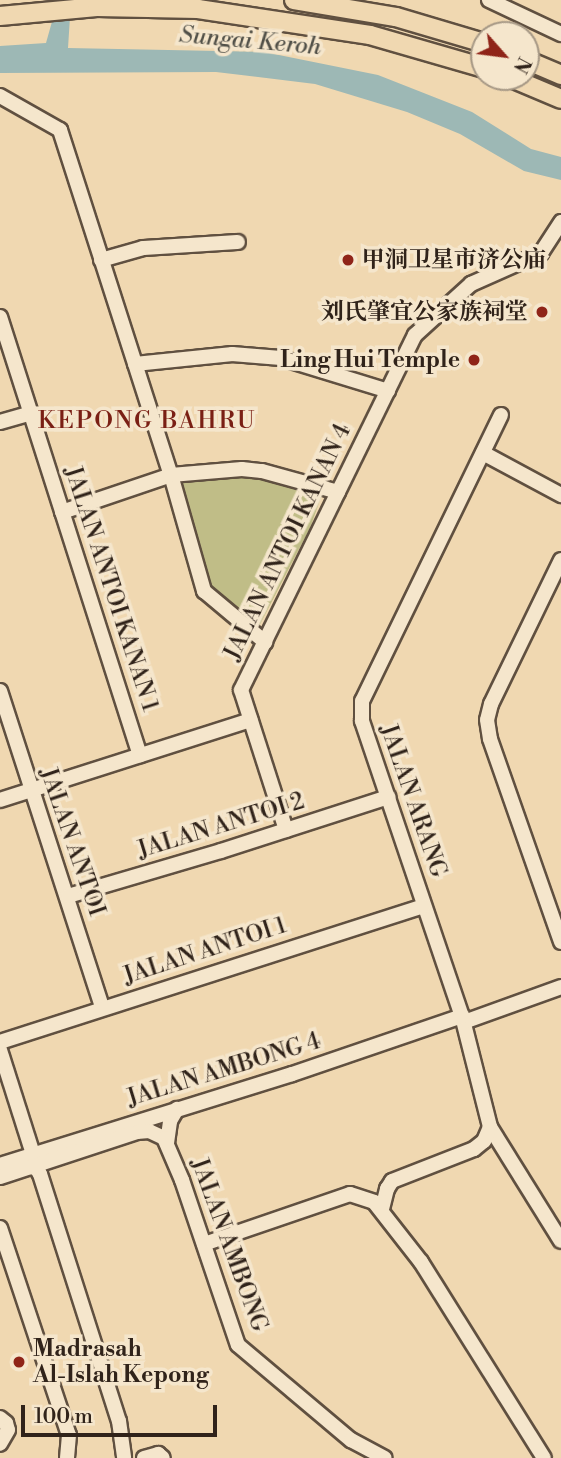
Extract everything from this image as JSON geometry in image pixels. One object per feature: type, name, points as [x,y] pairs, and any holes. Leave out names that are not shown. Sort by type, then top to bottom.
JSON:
[{"type":"main road","points":[[293,0],[370,6],[470,39]]},
{"type":"main road","points":[[0,16],[97,7],[198,9],[370,35],[470,64]]},
{"type":"main road","points":[[540,66],[561,75]]},
{"type":"main road","points":[[540,90],[561,99]]},
{"type":"street","points":[[489,0],[561,34]]},
{"type":"street","points":[[0,96],[60,130],[171,475],[204,591],[265,642]]},
{"type":"street","name":"JALAN ANTOI KANAN 4","points":[[286,830],[241,690],[415,335],[471,284],[541,253],[561,222]]},
{"type":"street","points":[[102,260],[143,248],[238,242]]},
{"type":"street","name":"JALAN ANTOI KANAN 1","points":[[0,317],[140,755]]},
{"type":"street","points":[[135,365],[232,355],[281,358],[388,391]]},
{"type":"street","points":[[0,422],[31,413]]},
{"type":"street","name":"JALAN ARANG","points":[[501,415],[362,701],[362,721],[463,1019],[490,1127],[561,1241]]},
{"type":"street","points":[[483,453],[561,495]]},
{"type":"street","points":[[62,512],[171,475],[242,469],[262,471],[338,492]]},
{"type":"street","points":[[561,560],[491,704],[487,720],[490,739],[561,942]]},
{"type":"street","name":"JALAN ANTOI","points":[[0,691],[102,1007]]},
{"type":"street","points":[[0,800],[251,720]]},
{"type":"street","name":"JALAN ANTOI 2","points":[[68,896],[388,797]]},
{"type":"street","name":"JALAN ANTOI 1","points":[[0,1042],[102,1007],[424,906]]},
{"type":"street","name":"JALAN AMBONG 4","points":[[0,1177],[31,1160],[177,1109],[561,987]]},
{"type":"street","points":[[0,1050],[31,1160],[40,1174],[119,1421],[124,1458]]},
{"type":"street","points":[[167,1143],[170,1121],[177,1109]]},
{"type":"street","points":[[382,1209],[392,1181],[474,1149],[484,1141],[490,1127]]},
{"type":"street","name":"JALAN AMBONG 4","points":[[0,1165],[31,1160],[137,1132],[153,1132],[167,1143]]},
{"type":"street","name":"JALAN AMBONG","points":[[167,1143],[238,1345],[351,1440],[385,1458]]},
{"type":"street","points":[[204,1244],[351,1194],[363,1196],[382,1209],[421,1262],[544,1458]]},
{"type":"street","points":[[0,1228],[69,1435],[67,1458]]},
{"type":"street","points":[[0,1418],[6,1423],[8,1430],[0,1444]]},
{"type":"street","name":"JALAN AMBONG","points":[[351,1440],[364,1458]]},
{"type":"street","points":[[144,1458],[158,1454],[163,1458]]},
{"type":"shaded area","points":[[242,469],[324,489],[310,528],[255,634],[204,591],[171,476]]},
{"type":"water","points":[[70,17],[68,48],[264,52],[378,75],[472,112],[531,149],[561,157],[561,180],[524,171],[460,134],[407,112],[315,84],[216,72],[0,73],[0,46],[46,43],[53,18]]},
{"type":"place","name":"甲洞卫星市济公庙","points":[[348,260]]},
{"type":"place","name":"刘氏肇宜公家族祠堂","points":[[542,312]]},
{"type":"place","name":"Ling Hui Temple","points":[[474,360]]},
{"type":"place","name":"Madrasah Al-Islah Kepong","points":[[19,1362]]},
{"type":"district","name":"KEPONG BAHRU","points":[[147,422]]},
{"type":"water label","name":"Sungai Keroh","points":[[250,42]]}]
